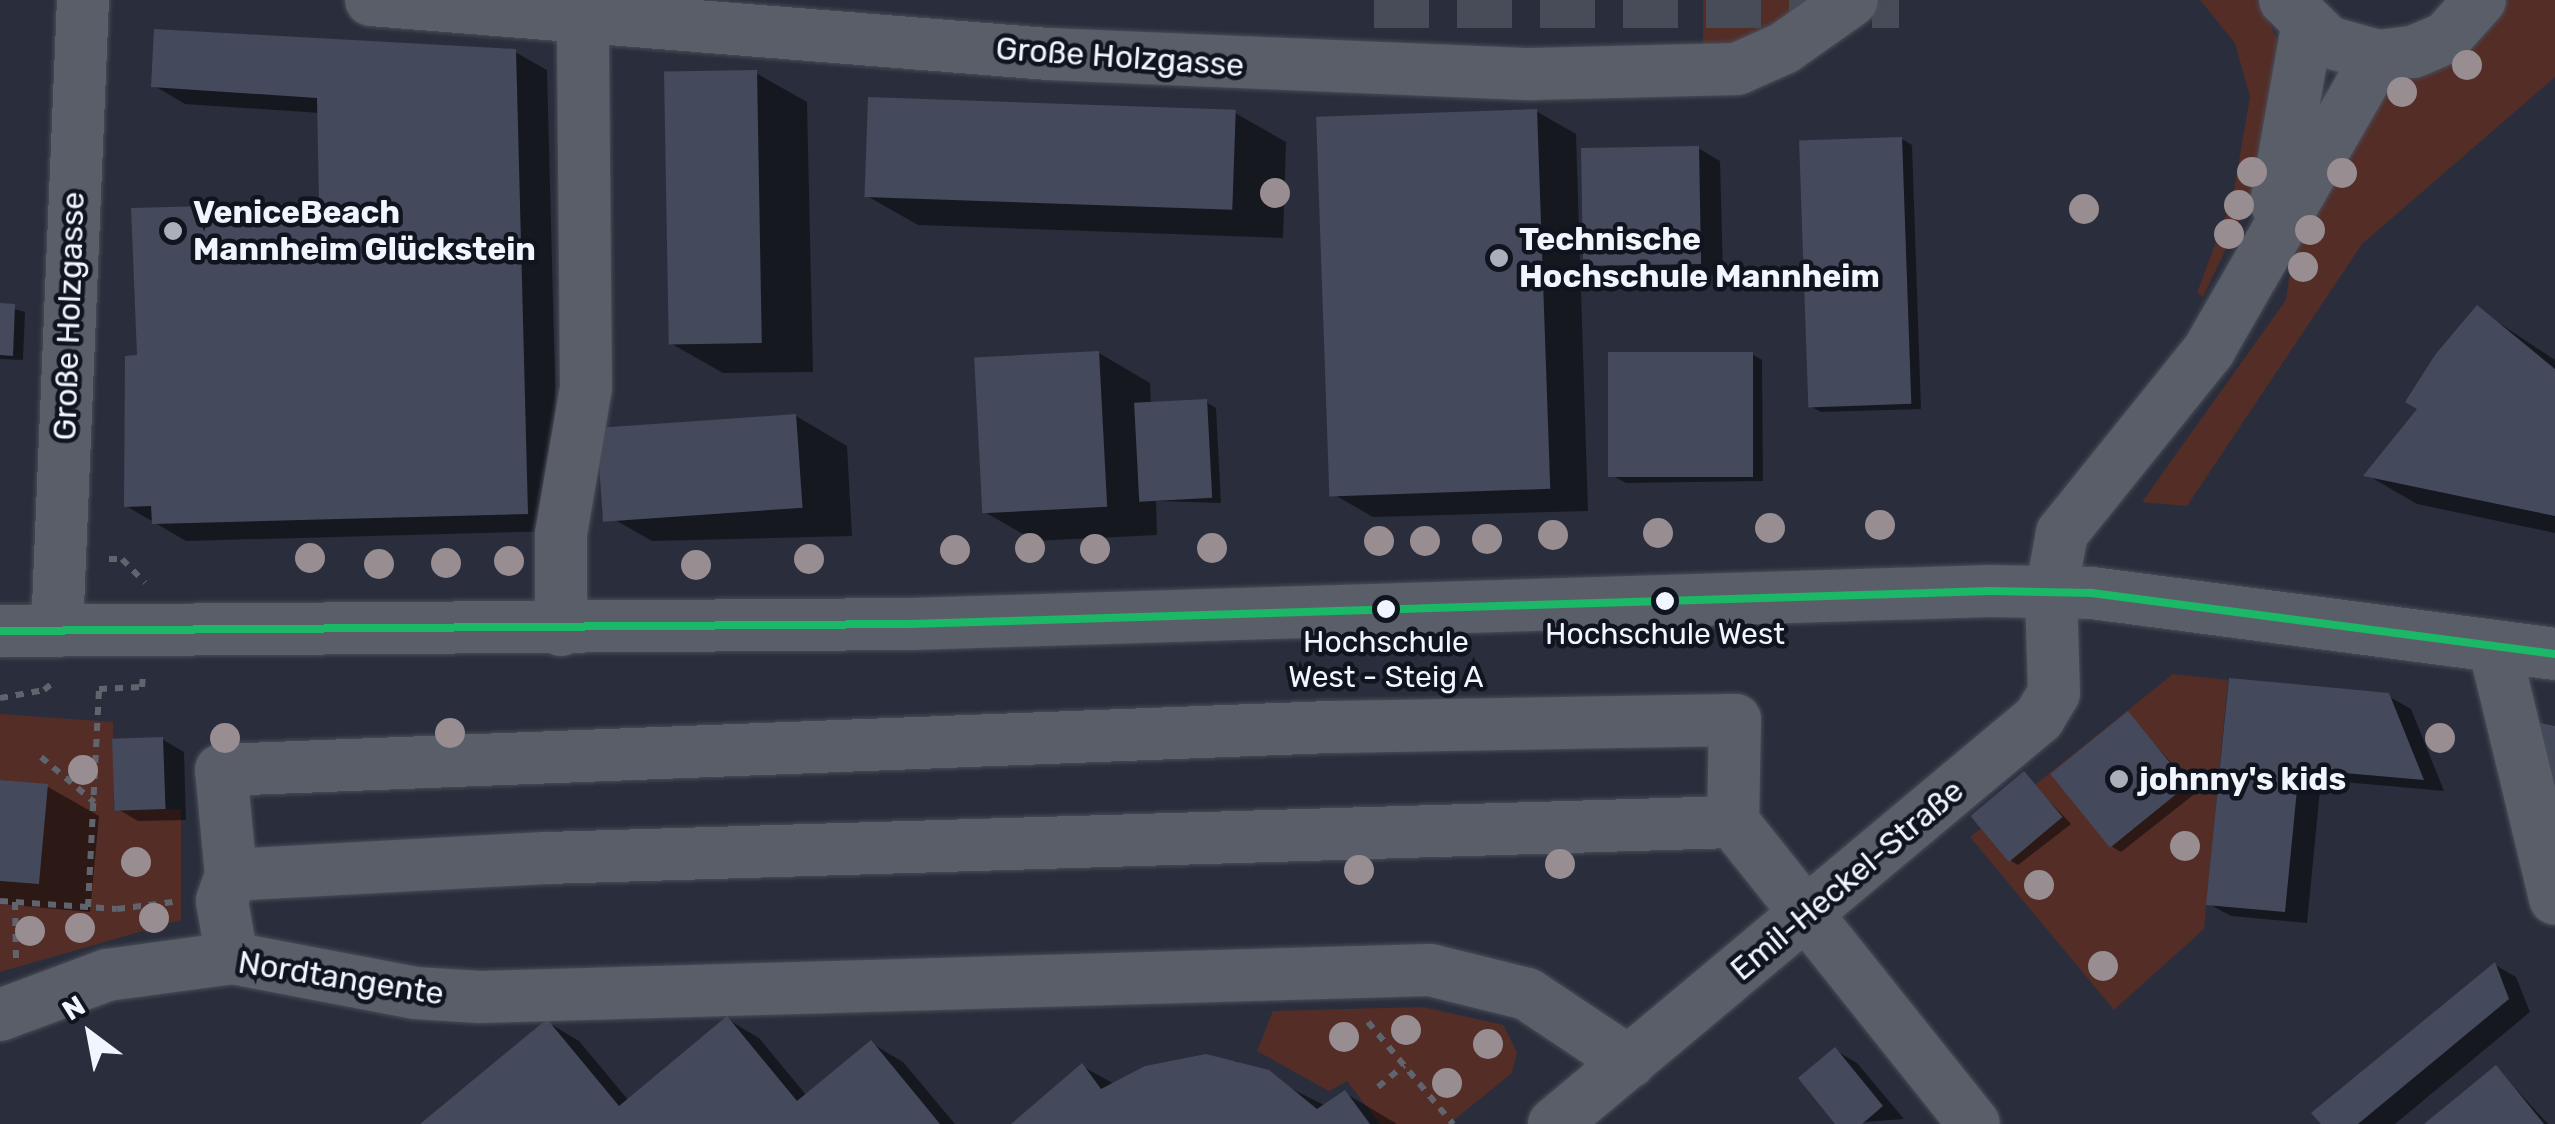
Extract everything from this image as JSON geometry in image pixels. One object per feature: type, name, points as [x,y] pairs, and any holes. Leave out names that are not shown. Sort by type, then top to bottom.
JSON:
[{"type":"street","name":"Große Holzgasse","points":[[57,632],[83,0]]},
{"type":"street","name":"Große Holzgasse","points":[[371,0],[1048,54],[1532,74],[1737,69],[1784,48],[1852,0]]},
{"type":"street","points":[[2268,244],[2296,14],[2352,52],[2378,56],[2446,38],[2480,0]]},
{"type":"street","points":[[561,630],[562,534],[586,388],[583,18]]},
{"type":"street","name":"Emil-Heckel-Straße","points":[[1554,1124],[2039,718],[2054,693],[2051,592],[2062,533],[2209,350],[2378,56]]},
{"type":"street","points":[[0,631],[144,634],[561,630],[2051,592],[2555,654]]},
{"type":"street","points":[[2494,646],[2555,899]]},
{"type":"street","points":[[232,958],[222,901],[231,875],[221,770],[1332,726],[1735,720],[1733,822],[1804,917],[1974,1124]]},
{"type":"street","points":[[231,875],[546,858],[1733,822]]},
{"type":"street","name":"Nordtangente","points":[[0,1015],[107,975],[232,958],[414,993],[510,996],[1430,970],[1482,978],[1563,1014],[1630,1062]]},
{"type":"path","points":[[88,907],[99,688],[142,687],[144,634]]},
{"type":"path","points":[[41,757],[94,802]]},
{"type":"path","points":[[0,901],[88,907],[181,901]]},
{"type":"path","points":[[1326,970],[1453,1124]]},
{"type":"path","points":[[1378,1086],[1404,1066]]},
{"type":"shaded area","points":[[1703,0],[1826,0],[1804,19],[1703,53]]},
{"type":"shaded area","points":[[2200,0],[2260,0],[2282,51],[2250,199],[2203,297],[2197,293],[2233,196],[2250,97],[2235,43]]},
{"type":"shaded area","points":[[2507,0],[2555,0],[2555,77],[2362,244],[2187,506],[2142,502],[2286,300],[2293,250],[2385,88],[2477,42]]},
{"type":"shaded area","points":[[2173,674],[2228,680],[2204,929],[2114,1010],[1970,837]]},
{"type":"shaded area","points":[[0,714],[113,722],[114,810],[181,809],[181,920],[0,972],[0,881],[39,883],[48,785],[0,780]]},
{"type":"shaded area","points":[[1423,1007],[1503,1025],[1517,1052],[1512,1073],[1449,1124],[1380,1124],[1347,1081],[1329,1091],[1257,1051],[1273,1011]]},
{"type":"building","points":[[154,29],[516,49],[528,514],[152,524],[151,506],[124,507],[125,356],[137,355],[131,208],[319,203],[317,98],[151,87]]},
{"type":"building","points":[[757,70],[762,343],[669,345],[664,72]]},
{"type":"building","points":[[868,97],[1236,110],[1232,210],[865,197]]},
{"type":"building","points":[[1537,109],[1550,489],[1329,496],[1316,117]]},
{"type":"building","points":[[1902,137],[1911,404],[1808,407],[1799,141]]},
{"type":"building","points":[[1699,146],[1701,264],[1583,266],[1581,148]]},
{"type":"building","points":[[0,303],[15,304],[13,356],[0,355]]},
{"type":"building","points":[[2477,305],[2555,369],[2555,516],[2363,476],[2417,409],[2405,402],[2435,355]]},
{"type":"building","points":[[1099,351],[1107,507],[982,513],[974,358]]},
{"type":"building","points":[[1608,352],[1753,352],[1753,477],[1608,477]]},
{"type":"building","points":[[1207,399],[1212,498],[1139,502],[1134,403]]},
{"type":"building","points":[[796,414],[803,508],[603,522],[596,428]]},
{"type":"building","points":[[2229,678],[2389,693],[2424,780],[2299,769],[2285,912],[2206,905]]},
{"type":"building","name":"johnny's kids","points":[[2128,711],[2188,785],[2110,848],[2050,774]]},
{"type":"building","points":[[2535,722],[2555,726],[2555,798]]},
{"type":"building","points":[[163,737],[166,809],[115,811],[112,739]]},
{"type":"building","points":[[2024,771],[2063,817],[2009,862],[1970,816]]},
{"type":"building","points":[[0,780],[48,784],[39,884],[0,881]]},
{"type":"building","points":[[2495,962],[2509,999],[2358,1124],[2321,1124],[2311,1113]]},
{"type":"building","points":[[727,1016],[797,1101],[871,1040],[940,1124],[420,1124],[547,1019],[619,1106]]},
{"type":"building","points":[[1835,1047],[1883,1106],[1862,1124],[1835,1124],[1798,1078]]},
{"type":"building","points":[[1206,1054],[1269,1070],[1317,1109],[1345,1090],[1370,1124],[1011,1124],[1082,1063],[1101,1089],[1145,1066]]},
{"type":"building","points":[[2496,1065],[2544,1124],[2424,1124]]},
{"type":"tunnel","points":[[1374,0],[1899,0]]},
{"type":"transit line","points":[[0,631],[911,624],[1990,591],[2092,593],[2555,654]]},
{"type":"place","name":"VeniceBeach Mannheim Glückstein","points":[[173,231]]},
{"type":"place","name":"Technische Hochschule Mannheim","points":[[1499,258]]},
{"type":"place","name":"Hochschule West","points":[[1665,601]]},
{"type":"place","name":"Hochschule West - Steig A","points":[[1386,609]]},
{"type":"place","name":"johnny's kids","points":[[2119,779]]}]
